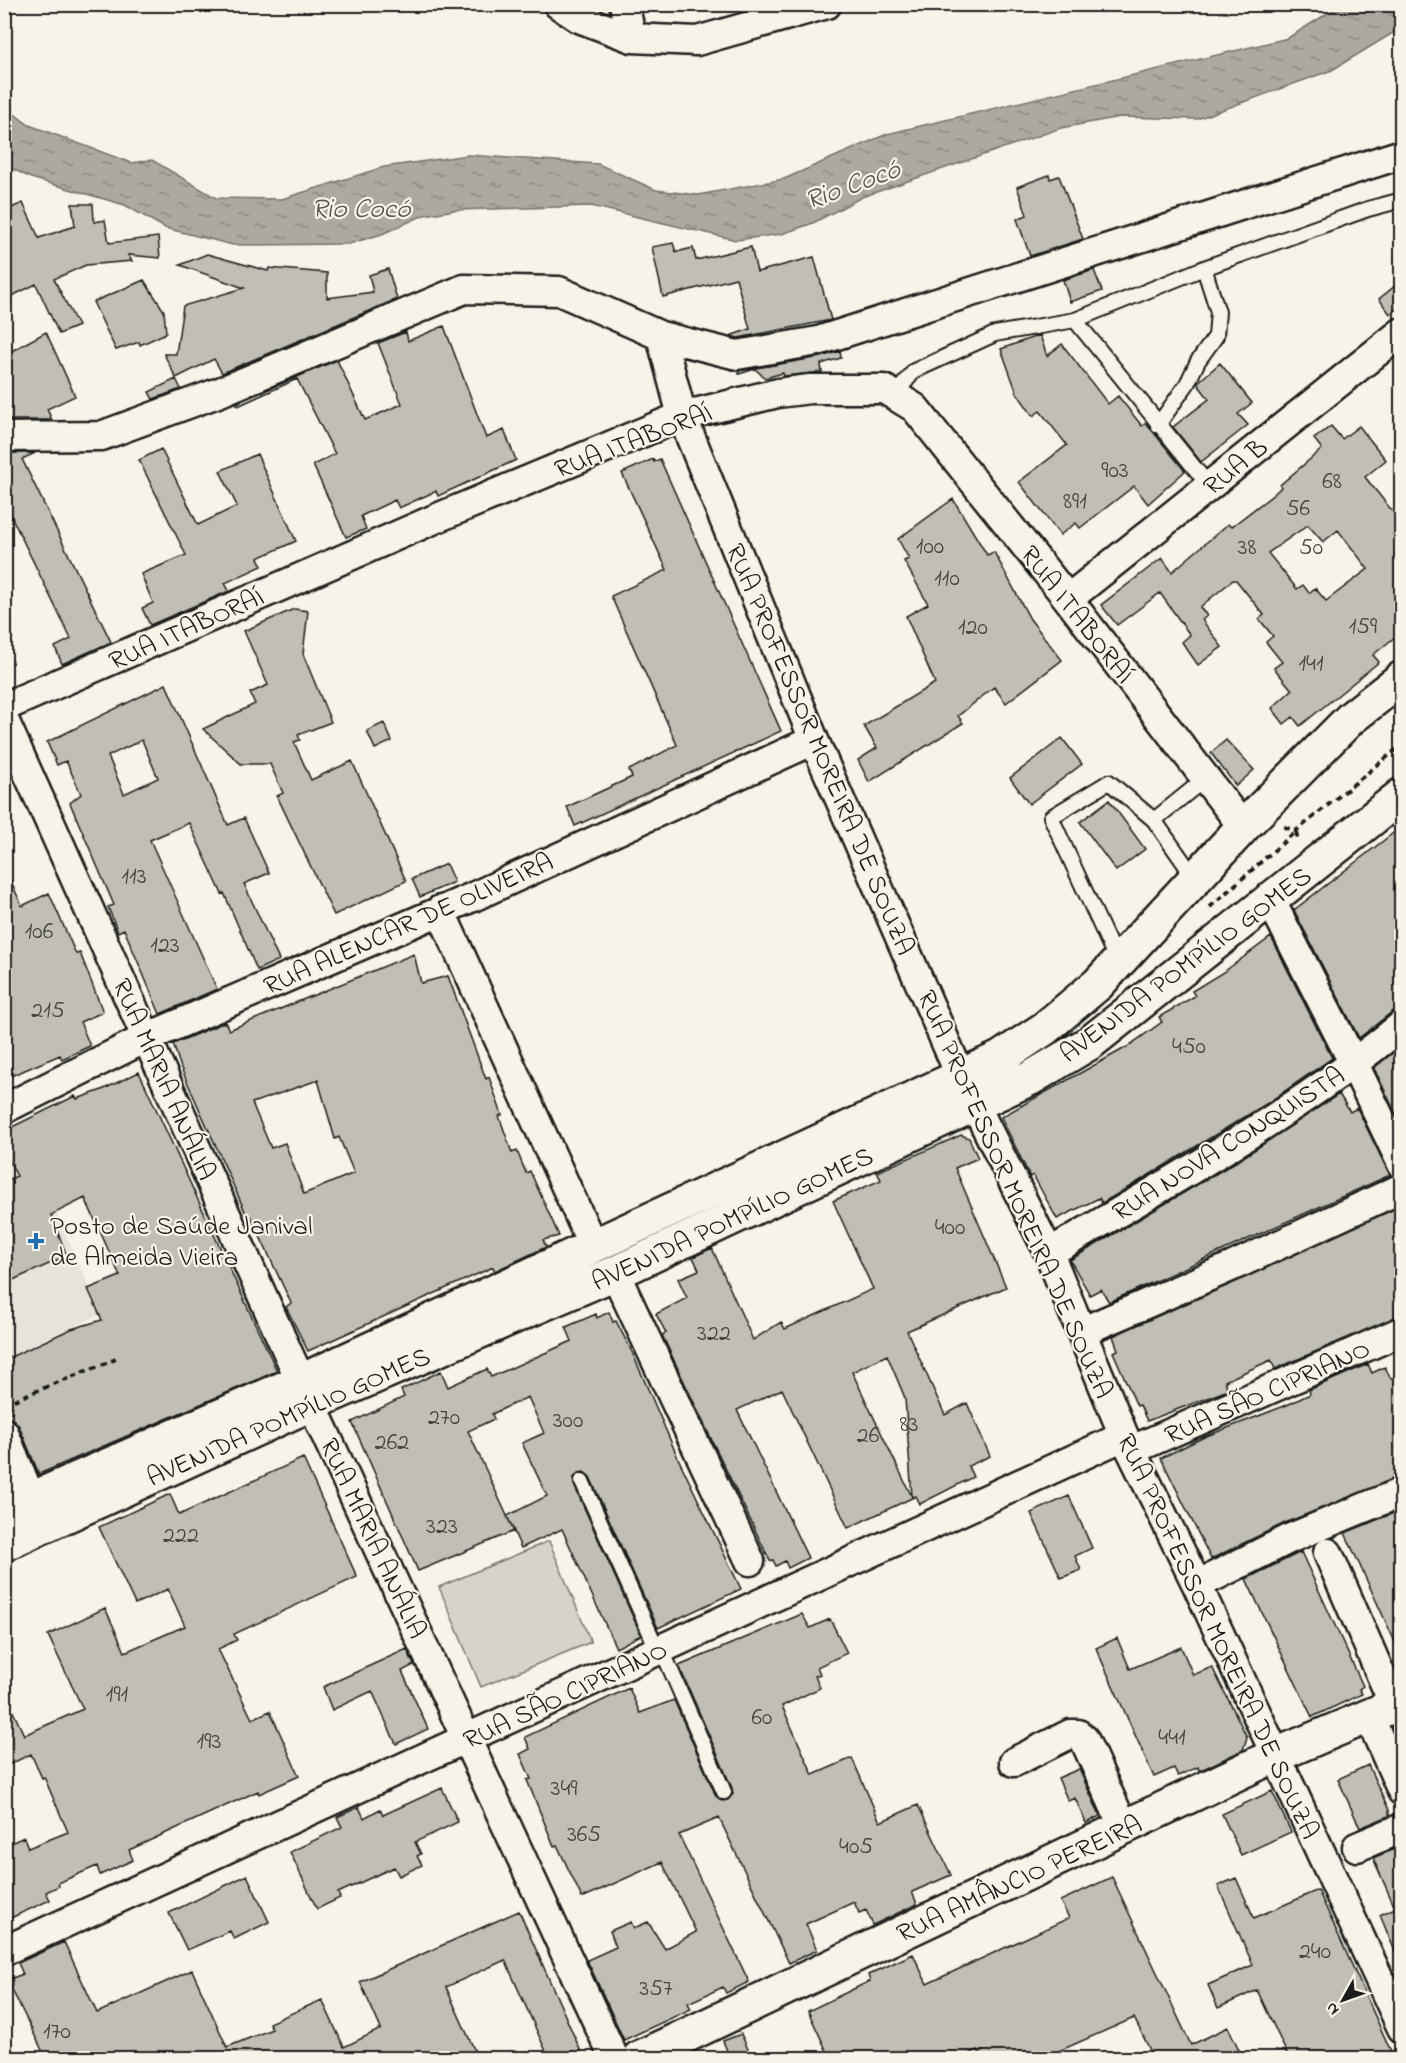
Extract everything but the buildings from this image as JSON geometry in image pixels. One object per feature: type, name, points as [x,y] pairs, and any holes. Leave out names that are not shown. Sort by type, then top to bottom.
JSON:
[{"type":"main road","name":"AVENIDA POMPÍLIO GOMES","points":[[4,1544],[593,1246],[1000,1058],[1029,1039],[1098,984],[1119,964],[1249,821],[1351,718],[1401,678]]},
{"type":"main road","name":"AVENIDA POMPÍLIO GOMES","points":[[18,1505],[615,1273],[1031,1078],[1091,1042],[1271,901],[1401,795]]},
{"type":"main road","name":"RUA AMÂNCIO PEREIRA","points":[[639,2058],[1276,1755],[1388,1708]]},
{"type":"street","points":[[558,4],[579,18],[632,38],[697,41],[821,5]]},
{"type":"street","points":[[624,4],[632,38]]},
{"type":"street","points":[[4,437],[101,436],[220,392],[464,289],[559,291],[661,336],[737,355],[818,341],[1401,154]]},
{"type":"street","name":"RUA B","points":[[1068,599],[1401,332]]},
{"type":"street","name":"RUA PROFESSOR MOREIRA DE SOUZA","points":[[661,336],[682,416],[814,740],[960,1075],[1049,1253],[1128,1443],[1197,1585],[1401,2028]]},
{"type":"street","name":"RUA ITABORAÍ","points":[[4,707],[437,518],[682,416],[778,393],[810,389],[884,389],[896,394],[915,408],[1068,599],[1206,778],[1249,821]]},
{"type":"street","name":"RUA MARIA ANÁLIA","points":[[4,720],[306,1392],[614,2058]]},
{"type":"street","name":"RUA ALENCAR DE OLIVEIRA","points":[[4,1110],[146,1038],[440,910],[814,740]]},
{"type":"street","points":[[1271,901],[1354,1064],[1401,1164]]},
{"type":"street","points":[[440,910],[593,1246]]},
{"type":"street","name":"RUA NOVA CONQUISTA","points":[[1049,1253],[1198,1165],[1354,1064],[1401,1024]]},
{"type":"street","points":[[1081,1332],[1233,1266],[1401,1188]]},
{"type":"street","points":[[615,1273],[750,1561]]},
{"type":"street","name":"RUA SÃO CIPRIANO","points":[[4,1951],[660,1650],[1128,1443],[1401,1331]]},
{"type":"street","points":[[4,1433],[18,1505]]},
{"type":"street","points":[[1197,1585],[1291,1538],[1401,1492]]},
{"type":"street","points":[[1328,1553],[1388,1708],[1401,1791]]},
{"type":"street","points":[[1014,1762],[1070,1734],[1078,1734],[1084,1739],[1124,1828]]},
{"type":"street","points":[[1357,1847],[1401,1828]]},
{"type":"lane","points":[[896,394],[914,371],[995,334],[1075,320],[1204,268],[1368,209],[1401,200]]},
{"type":"lane","points":[[1158,425],[1187,384],[1198,361],[1216,336],[1218,312],[1204,268]]},
{"type":"lane","points":[[1075,320],[1210,487]]},
{"type":"lane","points":[[1154,820],[1206,778]]},
{"type":"lane","points":[[1119,964],[1051,817],[1109,782],[1154,820],[1196,880]]},
{"type":"lane","points":[[582,1481],[724,1792]]},
{"type":"path","name":"AVENIDA POMPÍLIO GOMES","points":[[1249,821],[1296,831],[1401,745]]},
{"type":"path","points":[[4,1404],[116,1359]]},
{"type":"shaded area","name":"Posto de Saúde Janival de Almeida Vieira","points":[[4,1144],[36,1167],[101,1314],[5,1358]]},
{"type":"shaded area","points":[[549,1541],[591,1642],[481,1687],[439,1587]]},
{"type":"water","name":"Rio Cocó","points":[[1341,5],[1401,5],[1401,28],[1332,70],[1197,119],[1120,117],[1061,128],[862,197],[813,223],[782,234],[736,240],[591,206],[455,210],[424,215],[382,234],[349,244],[233,245],[165,228],[125,205],[31,178],[5,165],[5,107],[29,125],[131,163],[152,160],[216,198],[282,199],[384,167],[468,155],[598,164],[656,190],[698,195],[784,179],[887,134],[1288,38]]},
{"type":"place","name":"Posto de Saúde Janival de Almeida Vieira","points":[[36,1241]]}]
